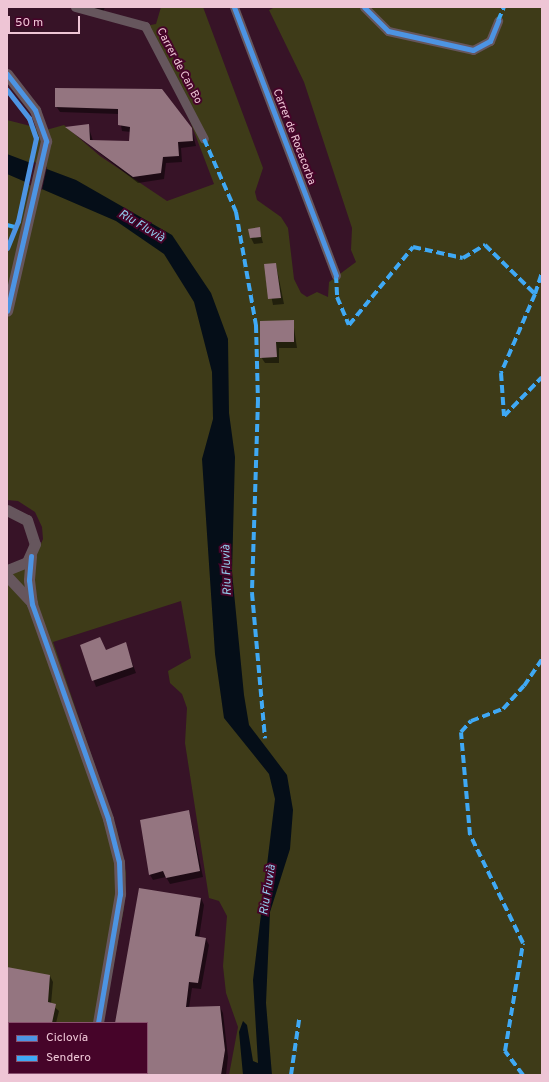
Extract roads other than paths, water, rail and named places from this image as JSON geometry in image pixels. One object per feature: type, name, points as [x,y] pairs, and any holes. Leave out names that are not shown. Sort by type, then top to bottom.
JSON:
[{"type":"street","name":"Carrer de Can Bo","points":[[75,7],[145,26],[204,139]]},
{"type":"street","name":"Carrer de Rocacorba","points":[[234,7],[336,275]]},
{"type":"street","points":[[364,7],[388,31],[473,50],[490,41],[498,22]]},
{"type":"street","points":[[7,74],[40,119],[45,150],[7,311]]},
{"type":"street","points":[[7,501],[12,511],[34,531],[35,544],[31,556],[29,580],[32,604],[108,819],[119,862],[120,894],[98,1022]]},
{"type":"street","points":[[7,570],[21,566],[31,556]]},
{"type":"street","points":[[7,576],[32,604]]},
{"type":"water","name":"Riu Fluvià","points":[[7,154],[76,180],[172,235],[211,293],[228,339],[229,413],[235,457],[232,572],[244,695],[249,725],[287,775],[293,810],[290,849],[270,912],[266,1003],[272,1075],[243,1075],[239,1032],[243,1021],[247,1025],[253,1061],[258,1063],[253,980],[275,799],[269,774],[224,718],[215,654],[202,459],[213,419],[212,372],[194,302],[164,254],[116,221],[7,174]]}]
